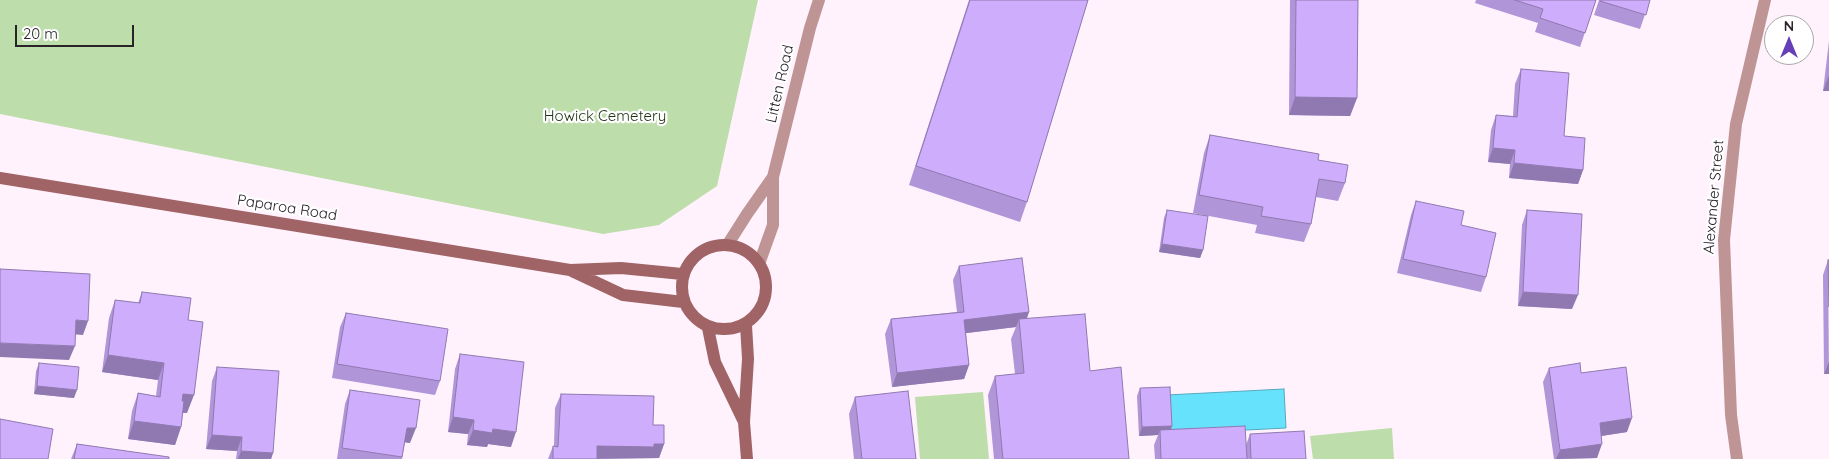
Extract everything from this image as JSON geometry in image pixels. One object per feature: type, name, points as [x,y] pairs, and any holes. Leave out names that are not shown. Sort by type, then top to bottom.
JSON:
[{"type":"main road","name":"Paparoa Road","points":[[0,178],[570,270],[621,268],[682,274]]},
{"type":"main road","points":[[728,244],[746,250],[759,264],[767,285],[762,308],[746,325],[727,330],[708,328],[692,317],[683,302],[682,274],[692,258],[708,247],[728,244]]},
{"type":"main road","name":"Paparoa Road","points":[[570,270],[623,295],[683,302]]},
{"type":"main road","points":[[746,325],[748,359],[744,422],[747,459]]},
{"type":"main road","points":[[708,328],[715,362],[744,422]]},
{"type":"street","name":"Litten Road","points":[[759,264],[773,226],[773,177],[810,28],[819,0]]},
{"type":"street","name":"Alexander Street","points":[[1737,459],[1731,415],[1724,240],[1736,124],[1764,0]]},
{"type":"street","name":"Litten Road","points":[[728,244],[773,177]]},
{"type":"green space","name":"Howick Cemetery","points":[[0,0],[758,0],[717,186],[659,225],[603,234],[0,114]]},
{"type":"green space","points":[[983,392],[989,459],[920,459],[915,397]]},
{"type":"green space","points":[[1392,428],[1394,459],[1313,459],[1310,436]]},
{"type":"water","points":[[1284,389],[1286,428],[1169,434],[1167,395]]},
{"type":"building","points":[[970,0],[1088,0],[1027,202],[916,166]]},
{"type":"building","points":[[1296,0],[1358,0],[1357,98],[1295,97]]},
{"type":"building","points":[[1515,0],[1596,0],[1585,33],[1540,18],[1543,9]]},
{"type":"building","points":[[1600,0],[1650,0],[1646,15]]},
{"type":"building","points":[[1521,69],[1569,73],[1564,136],[1585,138],[1583,170],[1514,163],[1515,150],[1493,148],[1496,115],[1517,117]]},
{"type":"building","points":[[1210,135],[1319,154],[1318,160],[1348,165],[1345,183],[1319,179],[1311,224],[1261,216],[1263,207],[1199,195]]},
{"type":"building","points":[[1416,201],[1464,211],[1461,225],[1496,233],[1486,277],[1403,259]]},
{"type":"building","points":[[1167,210],[1208,216],[1203,250],[1162,244]]},
{"type":"building","points":[[1527,210],[1582,214],[1578,295],[1523,292]]},
{"type":"building","points":[[1022,258],[1029,312],[964,320],[969,365],[897,373],[891,319],[964,312],[959,266]]},
{"type":"building","points":[[1828,260],[1829,260],[1829,307]]},
{"type":"building","points":[[0,269],[90,274],[88,321],[76,320],[75,346],[0,343]]},
{"type":"building","points":[[142,292],[191,298],[188,320],[203,322],[194,395],[183,394],[181,427],[134,421],[138,393],[160,397],[164,363],[108,355],[115,300],[140,303]]},
{"type":"building","points":[[346,313],[448,329],[440,381],[337,364]]},
{"type":"building","points":[[1085,314],[1090,371],[1121,367],[1129,459],[1003,459],[995,376],[1024,373],[1019,319]]},
{"type":"building","points":[[460,354],[524,362],[516,432],[493,429],[492,433],[473,430],[474,420],[453,417]]},
{"type":"building","points":[[39,363],[79,367],[77,390],[37,386]]},
{"type":"building","points":[[1580,363],[1581,373],[1626,367],[1632,418],[1600,423],[1602,444],[1560,450],[1549,368]]},
{"type":"building","points":[[217,367],[279,371],[273,453],[241,451],[242,437],[212,435]]},
{"type":"building","points":[[1170,387],[1172,426],[1142,427],[1140,388]]},
{"type":"building","points":[[350,390],[420,400],[416,428],[407,428],[402,457],[342,448]]},
{"type":"building","points":[[908,391],[916,459],[862,459],[855,397]]},
{"type":"building","points":[[561,394],[654,396],[653,425],[664,425],[664,444],[654,444],[654,447],[597,446],[597,459],[553,459],[553,446],[558,447]]},
{"type":"building","points":[[0,419],[53,429],[48,459],[0,459]]},
{"type":"building","points":[[1245,426],[1247,459],[1161,459],[1160,430]]},
{"type":"building","points":[[1304,431],[1306,459],[1251,459],[1250,434]]},
{"type":"building","points":[[77,444],[169,457],[169,459],[74,459]]}]
